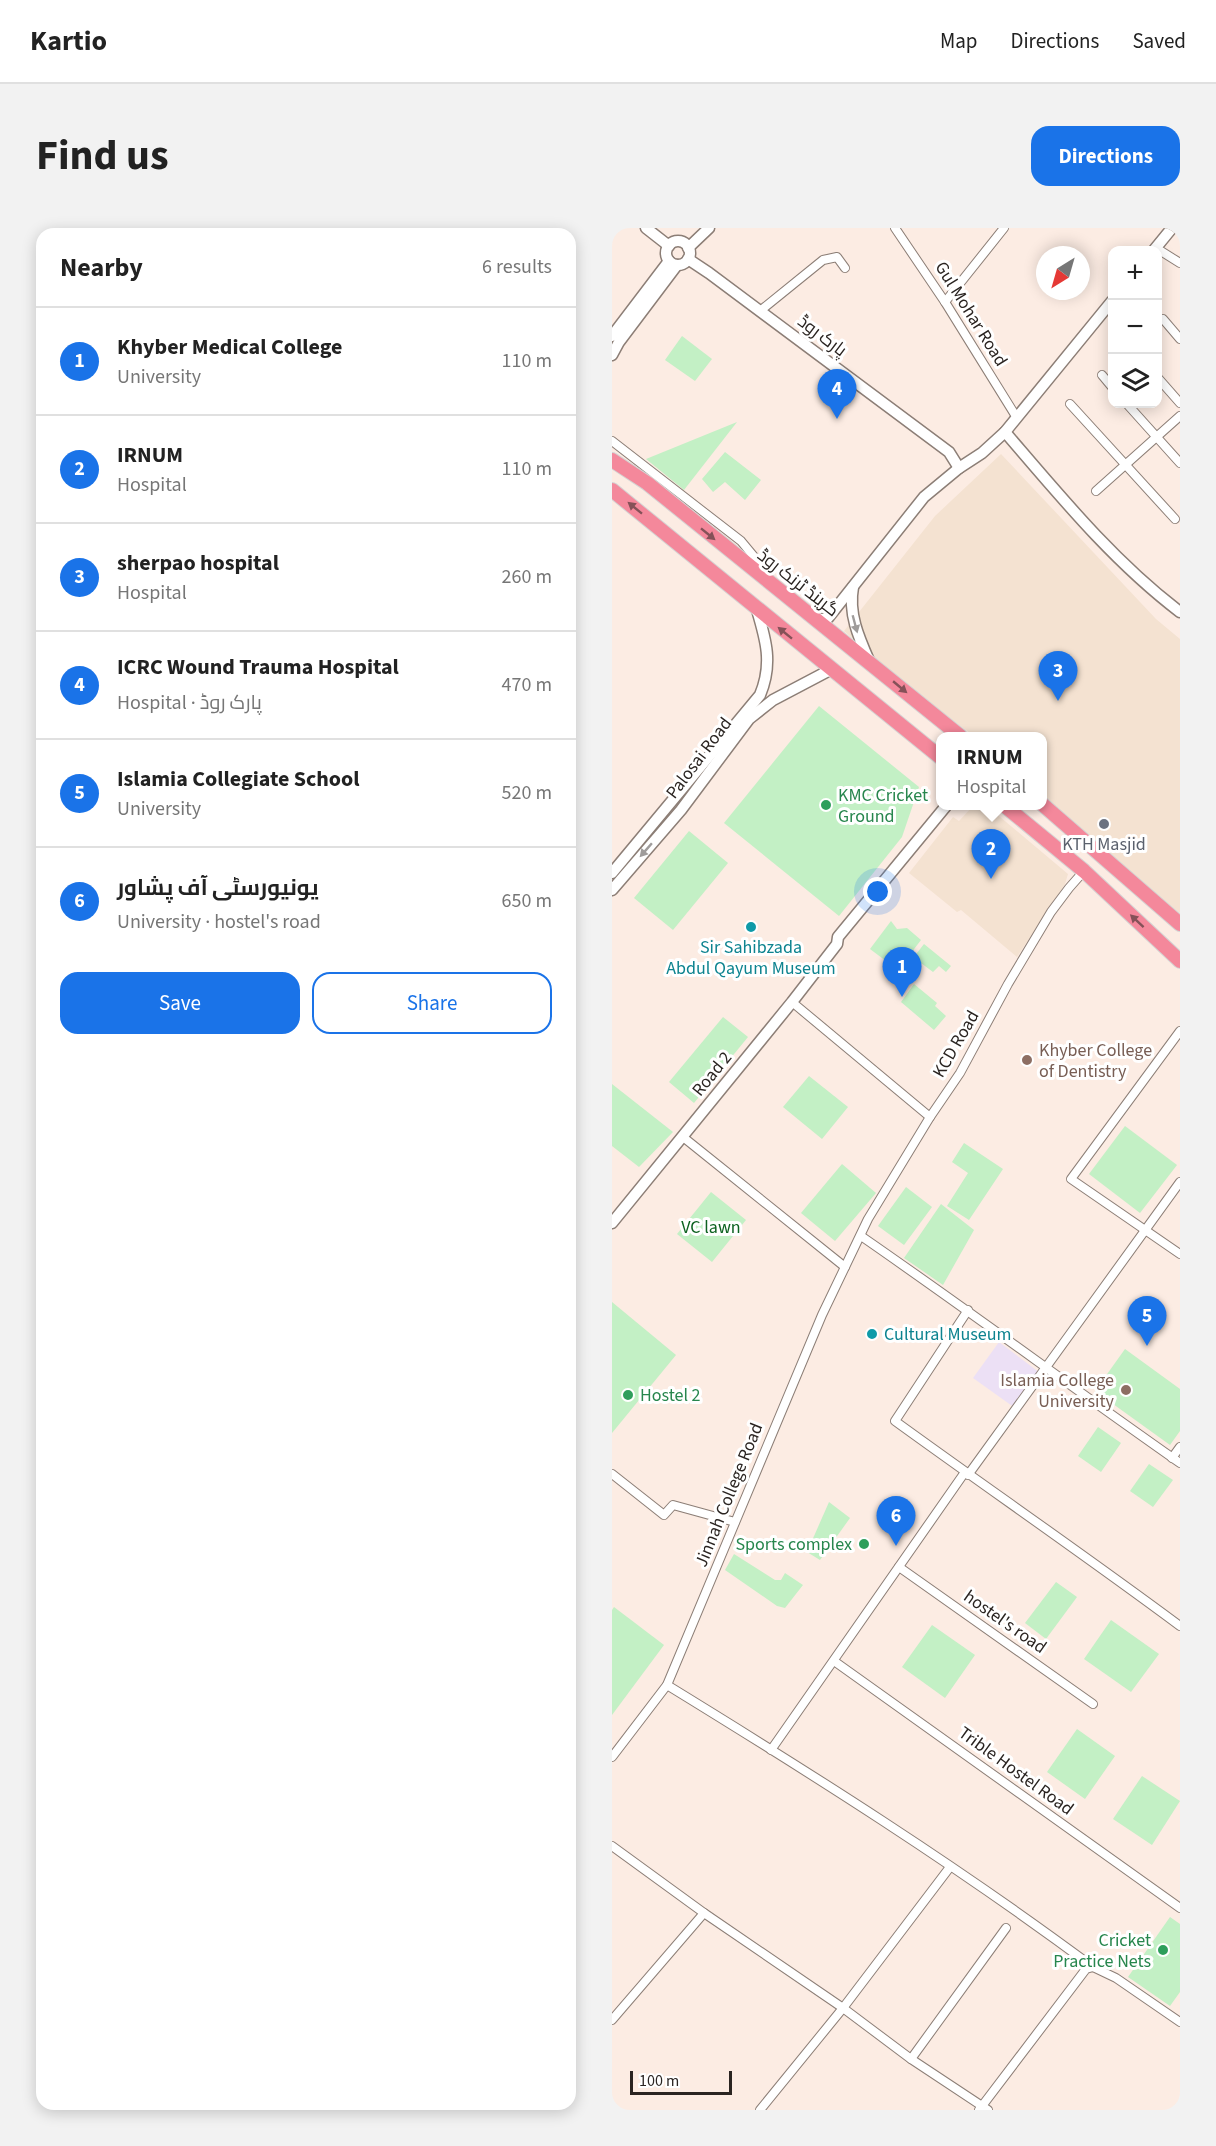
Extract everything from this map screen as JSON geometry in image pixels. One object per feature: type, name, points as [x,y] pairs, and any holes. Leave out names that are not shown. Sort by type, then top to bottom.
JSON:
[{"type":"highway","name":"گرینڈ ٹرنک روڈ","points":[[612,460],[632,472],[955,732]]},
{"type":"highway","points":[[612,465],[666,506],[679,511]]},
{"type":"highway","points":[[612,490],[936,754]]},
{"type":"highway","points":[[1047,808],[1180,924]]},
{"type":"highway","points":[[1010,810],[1084,871],[1180,961]]},
{"type":"street","points":[[673,263],[684,263],[688,254],[709,228]]},
{"type":"street","name":"Gul Mohar Road","points":[[895,228],[945,302],[1017,418]]},
{"type":"street","points":[[945,302],[1004,228]]},
{"type":"street","points":[[648,229],[669,246]]},
{"type":"street","points":[[1157,246],[1167,230]]},
{"type":"street","points":[[673,263],[666,252],[674,242],[679,242],[688,254]]},
{"type":"street","points":[[1162,253],[1180,263]]},
{"type":"street","name":"پارک روڈ","points":[[688,254],[760,311],[949,452],[959,468]]},
{"type":"street","points":[[760,311],[823,260],[837,257],[845,268]]},
{"type":"street","points":[[612,336],[673,263]]},
{"type":"street","points":[[612,355],[673,263]]},
{"type":"street","points":[[817,620],[828,618],[924,497],[959,468],[982,453],[1005,432],[1108,307]]},
{"type":"street","points":[[1162,319],[1180,339]]},
{"type":"street","points":[[1102,375],[1108,382]]},
{"type":"street","points":[[1162,383],[1180,403]]},
{"type":"street","points":[[1070,404],[1175,519]]},
{"type":"street","points":[[1131,408],[1180,463]]},
{"type":"street","points":[[1096,491],[1180,416]]},
{"type":"street","points":[[1005,432],[1077,516],[1123,563],[1180,612]]},
{"type":"street","points":[[612,441],[741,541],[756,559],[759,575]]},
{"type":"street","points":[[854,583],[851,600],[853,617],[870,663]]},
{"type":"street","points":[[612,873],[731,736],[760,695],[766,680],[767,653],[757,610]]},
{"type":"street","name":"Palosai Road","points":[[612,890],[681,810],[731,736],[748,719],[773,700],[831,670]]},
{"type":"street","name":"Road 2","points":[[837,944],[838,937],[943,810]]},
{"type":"street","name":"Road 2","points":[[612,1223],[837,944],[843,941],[952,810]]},
{"type":"street","name":"KCD Road","points":[[861,1236],[868,1219],[930,1117],[960,1073],[1008,984],[1051,912],[1084,871]]},
{"type":"street","points":[[792,1002],[930,1117]]},
{"type":"street","points":[[1180,1031],[1071,1179],[1180,1254]]},
{"type":"street","points":[[683,1137],[845,1267]]},
{"type":"street","points":[[771,1750],[899,1566],[1180,1182]]},
{"type":"street","points":[[861,1236],[968,1310],[1176,1461],[1180,1447]]},
{"type":"street","name":"Jinnah College Road","points":[[612,1757],[667,1685],[822,1315],[861,1236]]},
{"type":"street","points":[[968,1310],[895,1421],[1180,1626]]},
{"type":"street","points":[[612,1474],[664,1515],[673,1505],[735,1522]]},
{"type":"street","name":"hostel's road","points":[[899,1566],[1093,1704]]},
{"type":"street","name":"Trible Hostel Road","points":[[834,1661],[1180,1908]]},
{"type":"street","points":[[667,1685],[1022,1914],[1093,1966],[1116,1978],[1180,2022]]},
{"type":"street","points":[[612,1846],[983,2109],[1086,1969],[1093,1966]]},
{"type":"street","points":[[760,2110],[843,2008],[950,1867]]},
{"type":"street","points":[[612,2020],[704,1913]]},
{"type":"street","points":[[911,2059],[1006,1928]]},
{"type":"shaded area","points":[[1001,454],[1156,619],[1180,639],[1180,913],[1101,856],[1047,803],[1047,732],[969,732],[909,688],[844,631],[935,516]]},
{"type":"shaded area","points":[[969,810],[992,810],[1068,874],[1065,884],[1017,957],[961,910],[957,912],[909,873],[953,817],[959,821]]},
{"type":"shaded area","points":[[999,1342],[1040,1373],[1015,1408],[973,1378]]},
{"type":"green space","points":[[682,336],[712,359],[695,381],[665,360]]},
{"type":"green space","points":[[737,422],[684,490],[646,459]]},
{"type":"green space","points":[[725,452],[761,480],[745,500],[725,482],[713,492],[702,479]]},
{"type":"green space","name":"KMC Cricket Ground","points":[[819,706],[919,787],[902,837],[839,916],[724,823]]},
{"type":"green space","points":[[689,831],[728,863],[673,930],[634,898]]},
{"type":"green space","points":[[891,921],[897,929],[907,928],[921,940],[898,970],[870,949]]},
{"type":"green space","points":[[924,944],[951,966],[946,972],[939,966],[933,972],[921,963],[914,972],[906,967]]},
{"type":"green space","points":[[914,984],[937,1003],[935,1006],[946,1016],[934,1030],[901,1002]]},
{"type":"green space","points":[[723,1017],[748,1037],[694,1103],[669,1082]]},
{"type":"green space","points":[[809,1076],[848,1107],[822,1139],[783,1107]]},
{"type":"green space","points":[[612,1084],[673,1132],[639,1167],[612,1146]]},
{"type":"green space","points":[[1125,1126],[1177,1165],[1140,1213],[1089,1174]]},
{"type":"green space","points":[[964,1143],[1003,1169],[969,1220],[947,1206],[968,1173],[952,1162]]},
{"type":"green space","points":[[842,1164],[876,1193],[835,1241],[801,1213]]},
{"type":"green space","points":[[906,1187],[932,1207],[904,1245],[878,1226]]},
{"type":"green space","name":"VC lawn","points":[[711,1192],[746,1220],[712,1262],[677,1234]]},
{"type":"green space","points":[[941,1204],[974,1230],[943,1285],[904,1258]]},
{"type":"green space","name":"Hostel 2","points":[[612,1302],[676,1355],[612,1433]]},
{"type":"green space","points":[[1125,1349],[1180,1389],[1180,1431],[1170,1445],[1095,1391]]},
{"type":"green space","points":[[1098,1427],[1121,1443],[1101,1472],[1078,1456]]},
{"type":"green space","points":[[1149,1464],[1173,1480],[1153,1507],[1130,1491]]},
{"type":"green space","points":[[829,1502],[850,1518],[820,1560],[807,1552]]},
{"type":"green space","points":[[734,1554],[775,1580],[781,1580],[785,1573],[803,1585],[785,1608],[777,1606],[725,1570]]},
{"type":"green space","points":[[1056,1582],[1077,1597],[1046,1639],[1025,1623]]},
{"type":"green space","points":[[614,1607],[664,1645],[612,1715],[612,1610]]},
{"type":"green space","points":[[1111,1620],[1159,1654],[1131,1692],[1084,1659]]},
{"type":"green space","points":[[932,1625],[975,1655],[945,1698],[902,1667]]},
{"type":"green space","points":[[1077,1729],[1115,1756],[1085,1799],[1047,1772]]},
{"type":"green space","points":[[1142,1776],[1180,1801],[1152,1845],[1113,1819]]},
{"type":"green space","name":"Cricket Practice Nets","points":[[1170,1917],[1180,1924],[1180,1992],[1170,2006],[1128,1977]]},
{"type":"place","name":"ICRC Wound Trauma Hospital","points":[[837,419]]},
{"type":"place","name":"sherpao hospital","points":[[1058,701]]},
{"type":"place","name":"KMC Cricket Ground","points":[[826,805]]},
{"type":"place","name":"KTH Masjid","points":[[1104,824]]},
{"type":"place","name":"IRNUM","points":[[991,879]]},
{"type":"place","name":"Sir Sahibzada Abdul Qayum Museum","points":[[751,927]]},
{"type":"place","name":"Khyber Medical College","points":[[902,997]]},
{"type":"place","name":"Khyber College of Dentistry","points":[[1027,1060]]},
{"type":"place","name":"Cultural Museum","points":[[872,1334]]},
{"type":"place","name":"Islamia Collegiate School","points":[[1147,1346]]},
{"type":"place","name":"Islamia College University","points":[[1126,1390]]},
{"type":"place","name":"Hostel 2","points":[[628,1395]]},
{"type":"place","name":"Sports complex","points":[[864,1544]]},
{"type":"place","name":"یونیورسٹی آف پشاور","points":[[896,1546]]},
{"type":"place","name":"Cricket Practice Nets","points":[[1163,1950]]}]
